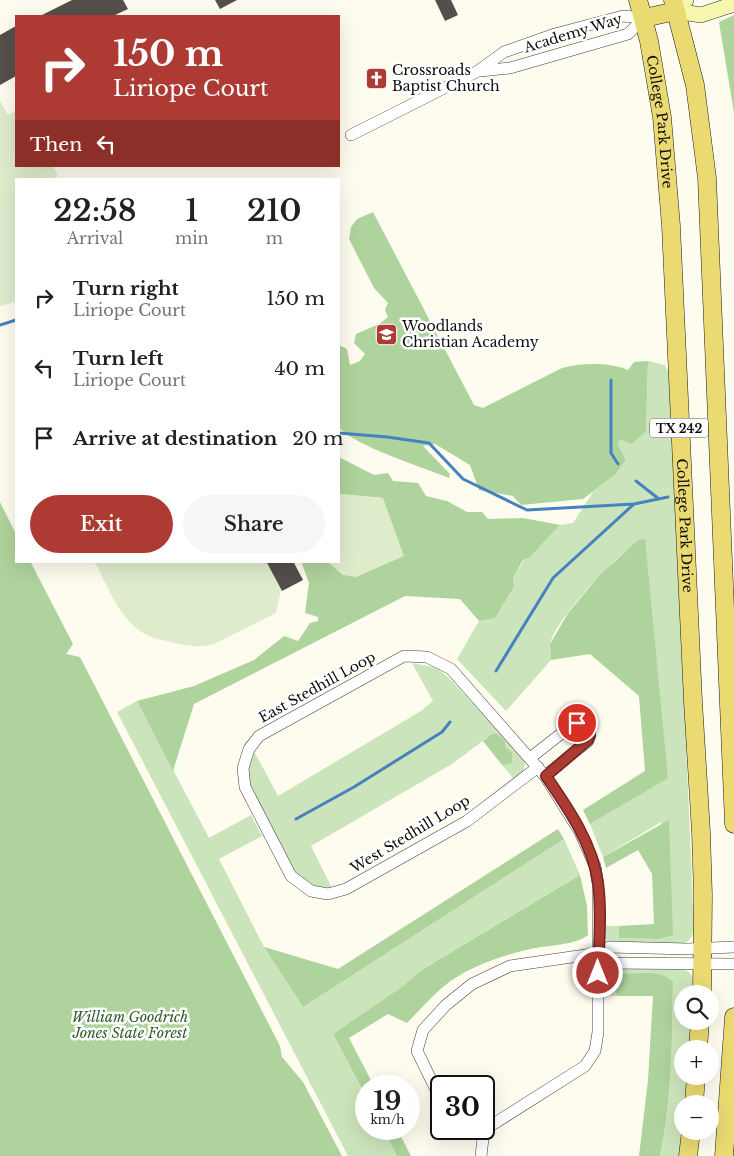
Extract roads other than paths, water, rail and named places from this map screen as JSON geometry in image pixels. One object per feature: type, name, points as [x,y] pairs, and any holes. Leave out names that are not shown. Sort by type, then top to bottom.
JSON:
[{"type":"main road","name":"College Park Drive","points":[[638,0],[644,18],[662,117],[671,218],[690,641],[701,832],[702,985]]},
{"type":"main road","points":[[644,18],[678,4]]},
{"type":"main road","name":"TX 242","points":[[678,4],[696,85],[707,178],[734,824]]},
{"type":"main road","points":[[724,1156],[734,1017]]},
{"type":"main road","points":[[688,1156],[691,1140]]},
{"type":"street","points":[[678,4],[701,14],[734,4]]},
{"type":"street","name":"Academy Way","points":[[351,135],[478,71],[504,52],[527,43],[623,16],[644,18]]},
{"type":"street","name":"Academy Way","points":[[478,71],[510,68],[628,34],[644,18]]},
{"type":"street","name":"East Stedhill Loop","points":[[291,876],[245,787],[243,768],[248,749],[259,736],[404,656],[427,657],[451,669],[530,758]]},
{"type":"street","name":"West Stedhill Loop","points":[[291,876],[311,891],[328,894],[346,889],[467,820],[542,772],[588,740],[590,735],[587,727],[577,723],[571,726],[530,758]]},
{"type":"street","points":[[495,1122],[585,1066],[595,1051],[598,1032],[599,893],[595,866],[569,812],[542,772],[530,758]]},
{"type":"street","points":[[430,1078],[417,1051],[423,1030],[446,1005],[472,984],[510,966],[599,953],[609,947],[703,956],[734,964]]},
{"type":"street","points":[[703,956],[734,947]]},
{"type":"street","points":[[481,1156],[482,1140]]},
{"type":"waterway","points":[[0,325],[15,320]]},
{"type":"waterway","points":[[611,380],[611,453],[618,464]]},
{"type":"waterway","points":[[340,433],[429,443],[463,479],[527,510],[634,504]]},
{"type":"waterway","points":[[636,481],[659,499]]},
{"type":"waterway","points":[[496,671],[553,578],[634,504],[668,497]]},
{"type":"waterway","points":[[296,819],[354,787],[442,732],[450,722]]},
{"type":"place","name":"Crossroads Baptist Church","points":[[376,78]]},
{"type":"place","name":"Woodlands Christian Academy","points":[[386,334]]},
{"type":"park label","name":"William Goodrich Jones State Forest","points":[[130,1026]]}]
